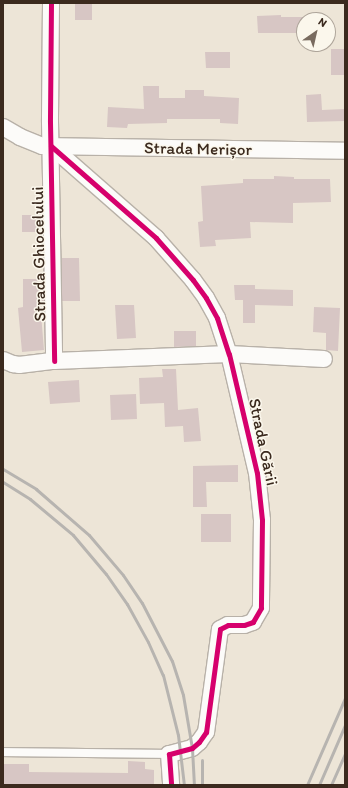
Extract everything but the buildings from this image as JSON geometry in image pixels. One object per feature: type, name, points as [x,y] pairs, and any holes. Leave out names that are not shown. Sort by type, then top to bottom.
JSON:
[{"type":"street","name":"Strada Ghiocelului","points":[[52,3],[51,146],[54,362]]},
{"type":"street","points":[[3,127],[31,142],[42,146],[51,146]]},
{"type":"street","name":"Strada Merișor","points":[[51,146],[345,152]]},
{"type":"street","name":"Strada Gării","points":[[51,146],[156,238],[206,298],[217,318],[230,354],[260,489],[262,520],[261,608],[253,622],[244,625],[228,625],[220,629],[206,732],[200,742],[192,748],[169,754]]},
{"type":"street","points":[[3,360],[18,365],[230,354],[324,359]]},
{"type":"street","points":[[169,754],[171,785]]},
{"type":"lane","points":[[3,752],[169,754]]},
{"type":"railway","points":[[3,469],[36,489],[89,535],[123,575],[142,603],[172,661],[183,695],[192,748],[194,785]]},
{"type":"railway","points":[[3,482],[30,499],[73,535],[106,574],[127,604],[148,642],[163,675],[178,735],[184,785]]},
{"type":"railway","points":[[307,785],[345,698]]},
{"type":"railway","points":[[319,785],[345,725]]},
{"type":"railway","points":[[331,785],[345,753]]},
{"type":"railway","points":[[202,760],[202,785]]},
{"type":"cycle path","points":[[51,3],[50,122],[54,361]]},
{"type":"cycle path","points":[[51,146],[156,238],[193,280],[206,298],[217,318],[229,354],[257,473],[262,520],[261,608],[253,622],[244,625],[228,625],[220,629],[206,732],[199,742],[192,748],[169,754],[171,785]]}]
